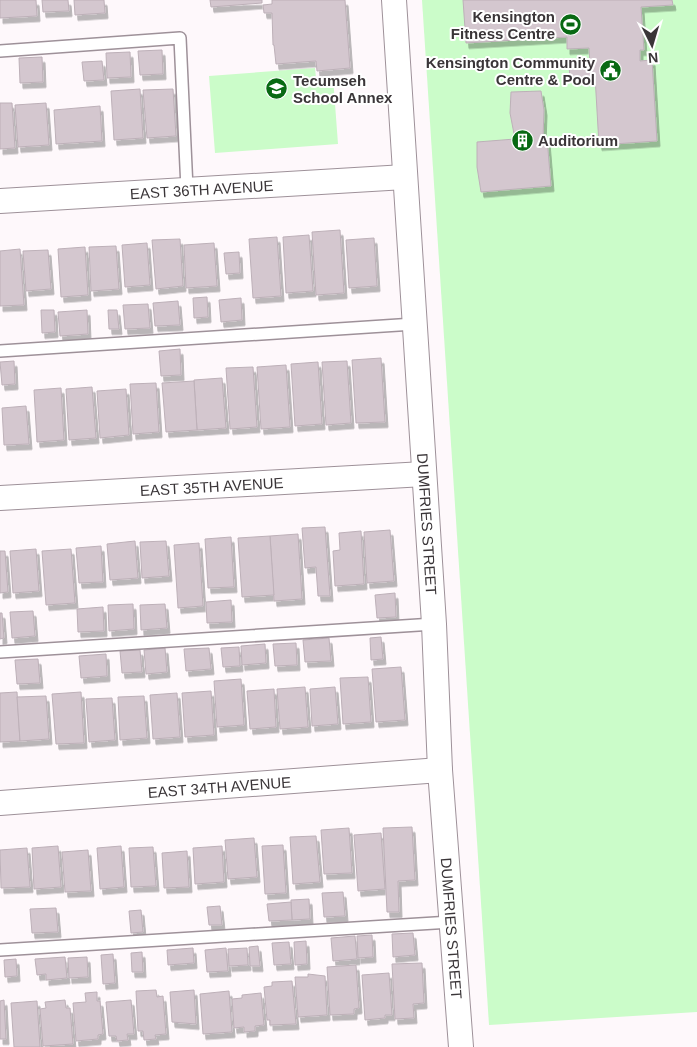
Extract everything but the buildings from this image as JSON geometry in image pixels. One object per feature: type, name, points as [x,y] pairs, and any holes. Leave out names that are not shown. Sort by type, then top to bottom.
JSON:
[{"type":"street","name":"DUMFRIES STREET","points":[[394,0],[434,624],[440,770],[461,1047]]},
{"type":"street","name":"EAST 36TH AVENUE","points":[[0,201],[405,177]]},
{"type":"street","name":"EAST 35TH AVENUE","points":[[0,498],[424,474]]},
{"type":"street","name":"EAST 34TH AVENUE","points":[[0,803],[440,770]]},
{"type":"lane","points":[[0,51],[180,38],[187,189]]},
{"type":"lane","points":[[0,351],[414,324]]},
{"type":"lane","points":[[0,652],[434,624]]},
{"type":"lane","points":[[0,950],[451,922]]},
{"type":"green space","points":[[422,0],[697,0],[697,1012],[489,1025]]},
{"type":"green space","points":[[315,68],[316,78],[333,77],[338,144],[215,153],[209,76]]},
{"type":"place","name":"Kensington Fitness Centre","points":[[571,25]]},
{"type":"place","name":"Kensington Community Centre & Pool","points":[[611,71]]},
{"type":"place","name":"Tecumseh School Annex","points":[[277,89]]},
{"type":"place","name":"Auditorium","points":[[522,140]]}]
